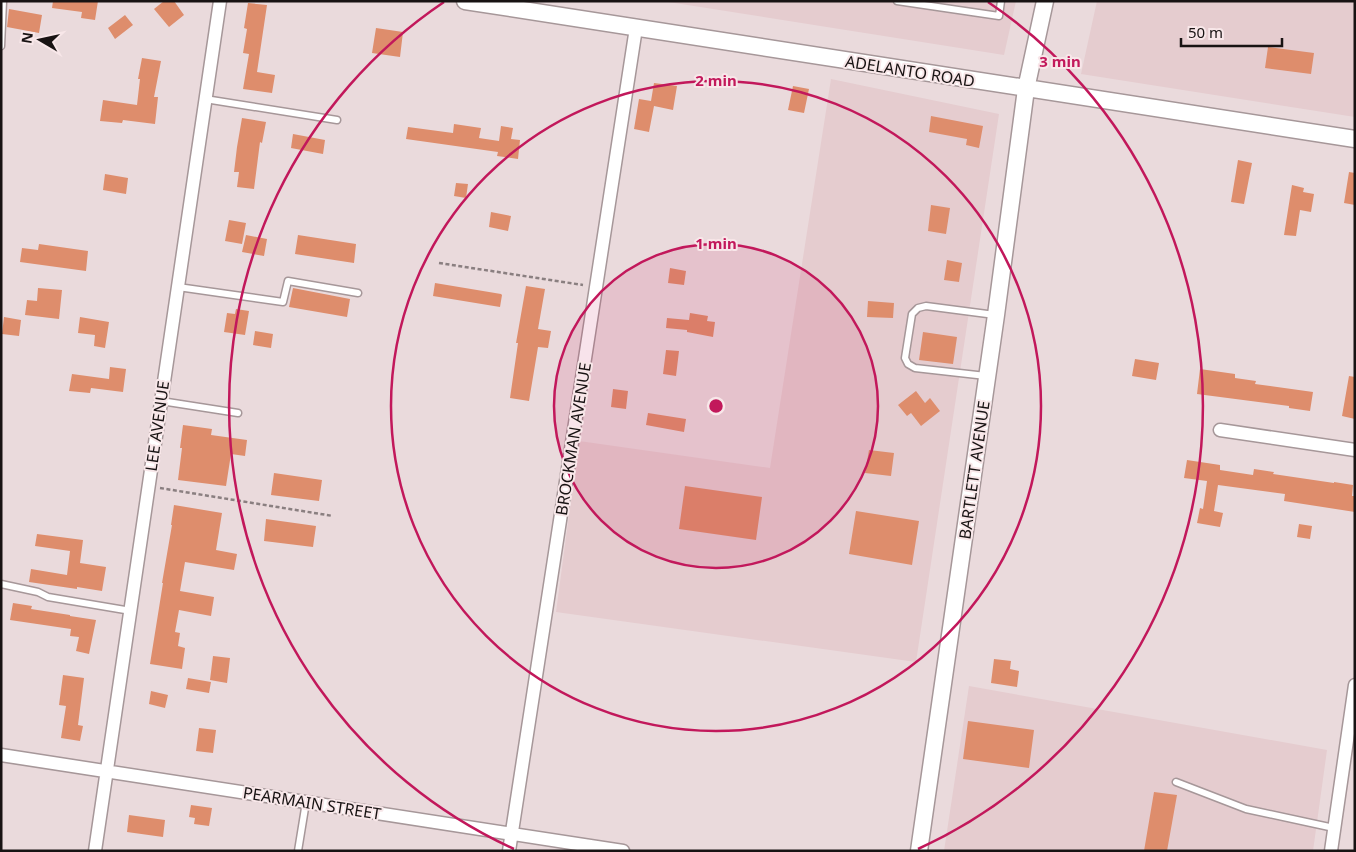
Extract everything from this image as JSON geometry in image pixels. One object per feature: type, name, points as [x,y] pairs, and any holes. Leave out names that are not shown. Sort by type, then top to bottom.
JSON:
[{"type":"street","name":"LEE AVENUE","points":[[95,851],[220,1]]},
{"type":"street","name":"ADELANTO ROAD","points":[[465,1],[1355,139]]},
{"type":"street","name":"BARTLETT AVENUE","points":[[919,851],[988,376],[1026,89],[1044,1]]},
{"type":"street","name":"BROCKMAN AVENUE","points":[[509,851],[636,28]]},
{"type":"street","points":[[1220,430],[1355,450]]},
{"type":"street","points":[[1331,851],[1355,685]]},
{"type":"street","name":"PEARMAIN STREET","points":[[1,755],[623,851]]},
{"type":"lane","points":[[1,46],[3,1]]},
{"type":"lane","points":[[897,1],[999,16],[1001,1]]},
{"type":"lane","points":[[205,99],[337,120]]},
{"type":"lane","points":[[178,287],[283,302],[288,281],[358,293]]},
{"type":"lane","points":[[988,376],[915,368],[908,364],[905,358],[906,349],[912,314],[918,308],[926,306],[996,315]]},
{"type":"lane","points":[[161,401],[238,413]]},
{"type":"lane","points":[[1,584],[38,592],[48,597],[130,610]]},
{"type":"lane","points":[[1176,782],[1246,809],[1334,828]]},
{"type":"lane","points":[[298,851],[306,802]]},
{"type":"path","points":[[439,263],[596,287]]},
{"type":"path","points":[[149,486],[333,516]]},
{"type":"shaded area","points":[[662,1],[1016,1],[1004,55]]},
{"type":"shaded area","points":[[1097,1],[1355,1],[1355,117],[1081,74]]},
{"type":"shaded area","points":[[831,79],[999,114],[916,662],[556,612],[579,441],[770,468]]},
{"type":"shaded area","points":[[969,686],[1327,750],[1313,851],[944,851]]},
{"type":"building","points":[[53,1],[98,1],[95,20],[81,18],[82,12],[52,8]]},
{"type":"building","points":[[164,1],[174,1],[184,15],[169,27],[154,9]]},
{"type":"building","points":[[248,3],[267,5],[257,72],[275,75],[272,93],[243,89],[249,54],[243,53],[247,29],[244,28]]},
{"type":"building","points":[[9,9],[42,15],[39,33],[7,27]]},
{"type":"building","points":[[125,15],[133,25],[115,39],[108,28]]},
{"type":"building","points":[[376,28],[403,32],[400,57],[372,53]]},
{"type":"building","points":[[1268,47],[1314,53],[1311,74],[1265,68]]},
{"type":"building","points":[[142,58],[161,61],[154,97],[158,97],[155,124],[123,120],[122,123],[100,121],[103,100],[137,105],[140,79],[138,79]]},
{"type":"building","points":[[654,83],[677,86],[673,110],[654,106],[649,132],[634,129],[639,99],[651,101]]},
{"type":"building","points":[[793,86],[809,89],[804,113],[788,110]]},
{"type":"building","points":[[931,116],[983,126],[979,148],[966,145],[967,139],[929,132]]},
{"type":"building","points":[[242,118],[266,122],[262,143],[260,142],[254,189],[237,187],[239,172],[234,172]]},
{"type":"building","points":[[454,124],[481,128],[479,138],[499,141],[501,126],[513,128],[511,139],[520,140],[518,159],[497,156],[498,152],[406,139],[408,127],[453,133]]},
{"type":"building","points":[[293,134],[325,140],[323,154],[291,148]]},
{"type":"building","points":[[1238,160],[1252,163],[1244,204],[1231,202]]},
{"type":"building","points":[[1349,172],[1355,173],[1355,205],[1344,203]]},
{"type":"building","points":[[105,174],[128,178],[126,194],[103,190]]},
{"type":"building","points":[[456,183],[468,184],[466,198],[454,196]]},
{"type":"building","points":[[1292,185],[1304,188],[1303,192],[1314,194],[1311,212],[1300,210],[1296,236],[1284,235]]},
{"type":"building","points":[[931,205],[950,208],[946,234],[928,231]]},
{"type":"building","points":[[491,212],[511,216],[508,231],[489,227]]},
{"type":"building","points":[[229,220],[246,223],[242,244],[225,241]]},
{"type":"building","points":[[246,235],[267,239],[264,256],[242,252]]},
{"type":"building","points":[[298,235],[356,244],[354,263],[295,254]]},
{"type":"building","points":[[39,244],[88,251],[86,271],[20,262],[22,248],[38,250]]},
{"type":"building","points":[[947,260],[962,263],[959,282],[944,280]]},
{"type":"building","points":[[670,268],[686,271],[684,285],[668,283]]},
{"type":"building","points":[[435,283],[501,294],[500,307],[433,296]]},
{"type":"building","points":[[526,286],[545,289],[538,329],[551,331],[548,348],[538,347],[529,401],[510,398],[518,343],[516,343]]},
{"type":"building","points":[[38,288],[62,290],[59,319],[25,315],[27,300],[37,301]]},
{"type":"building","points":[[293,288],[350,299],[347,317],[289,307]]},
{"type":"building","points":[[868,301],[894,303],[893,318],[867,317]]},
{"type":"building","points":[[236,309],[249,311],[245,335],[224,332],[227,313],[235,314]]},
{"type":"building","points":[[690,313],[708,316],[707,321],[715,322],[713,337],[687,332],[687,330],[666,328],[667,318],[689,320]]},
{"type":"building","points":[[4,317],[21,320],[19,336],[2,334]]},
{"type":"building","points":[[80,317],[109,322],[105,348],[94,346],[95,335],[78,333]]},
{"type":"building","points":[[255,331],[273,334],[271,348],[253,345]]},
{"type":"building","points":[[923,332],[957,337],[953,364],[919,360]]},
{"type":"building","points":[[666,350],[679,351],[676,376],[663,374]]},
{"type":"building","points":[[1135,359],[1159,363],[1156,380],[1132,376]]},
{"type":"building","points":[[110,367],[126,369],[123,392],[91,388],[90,393],[69,391],[72,374],[109,379]]},
{"type":"building","points":[[1200,369],[1235,374],[1235,378],[1256,381],[1255,384],[1313,392],[1310,411],[1289,408],[1289,406],[1197,394]]},
{"type":"building","points":[[1349,376],[1355,377],[1355,419],[1342,416]]},
{"type":"building","points":[[613,389],[628,391],[626,409],[611,407]]},
{"type":"building","points":[[916,391],[925,403],[930,398],[940,411],[921,426],[911,413],[907,416],[898,405]]},
{"type":"building","points":[[648,413],[686,419],[684,432],[646,425]]},
{"type":"building","points":[[183,425],[212,429],[211,435],[247,440],[245,456],[231,454],[226,486],[178,480]]},
{"type":"building","points":[[869,450],[894,453],[891,476],[865,473]]},
{"type":"building","points":[[1187,460],[1220,465],[1220,470],[1253,475],[1254,469],[1274,472],[1273,474],[1353,485],[1352,496],[1355,496],[1355,512],[1284,501],[1285,494],[1218,485],[1214,511],[1223,513],[1220,527],[1197,523],[1200,508],[1203,509],[1207,481],[1184,478]]},
{"type":"building","points":[[274,473],[322,480],[319,501],[271,495]]},
{"type":"building","points":[[685,486],[762,497],[756,540],[679,529]]},
{"type":"building","points":[[174,505],[222,513],[216,550],[237,554],[234,570],[185,562],[180,591],[214,597],[211,616],[179,610],[175,632],[180,633],[178,646],[185,648],[182,669],[150,664]]},
{"type":"building","points":[[856,511],[919,521],[912,565],[849,554]]},
{"type":"building","points":[[266,519],[316,526],[313,547],[264,541]]},
{"type":"building","points":[[1299,524],[1312,526],[1310,539],[1297,537]]},
{"type":"building","points":[[37,534],[83,540],[80,563],[106,567],[102,591],[29,582],[31,569],[67,575],[70,551],[35,546]]},
{"type":"building","points":[[13,603],[32,606],[31,609],[96,620],[89,654],[76,651],[79,637],[70,636],[71,629],[10,620]]},
{"type":"building","points":[[213,656],[230,658],[227,683],[210,680]]},
{"type":"building","points":[[994,659],[1011,661],[1010,669],[1019,671],[1017,687],[991,683]]},
{"type":"building","points":[[63,675],[84,678],[78,725],[83,726],[80,741],[61,738],[66,706],[59,705]]},
{"type":"building","points":[[188,678],[211,682],[209,693],[186,689]]},
{"type":"building","points":[[151,691],[168,695],[165,708],[149,704]]},
{"type":"building","points":[[968,721],[1034,730],[1029,768],[963,759]]},
{"type":"building","points":[[199,728],[216,730],[213,753],[196,751]]},
{"type":"building","points":[[1154,792],[1177,795],[1167,851],[1144,851]]},
{"type":"building","points":[[191,805],[212,808],[209,826],[194,824],[195,818],[189,817]]},
{"type":"building","points":[[129,815],[165,820],[163,837],[127,832]]}]
